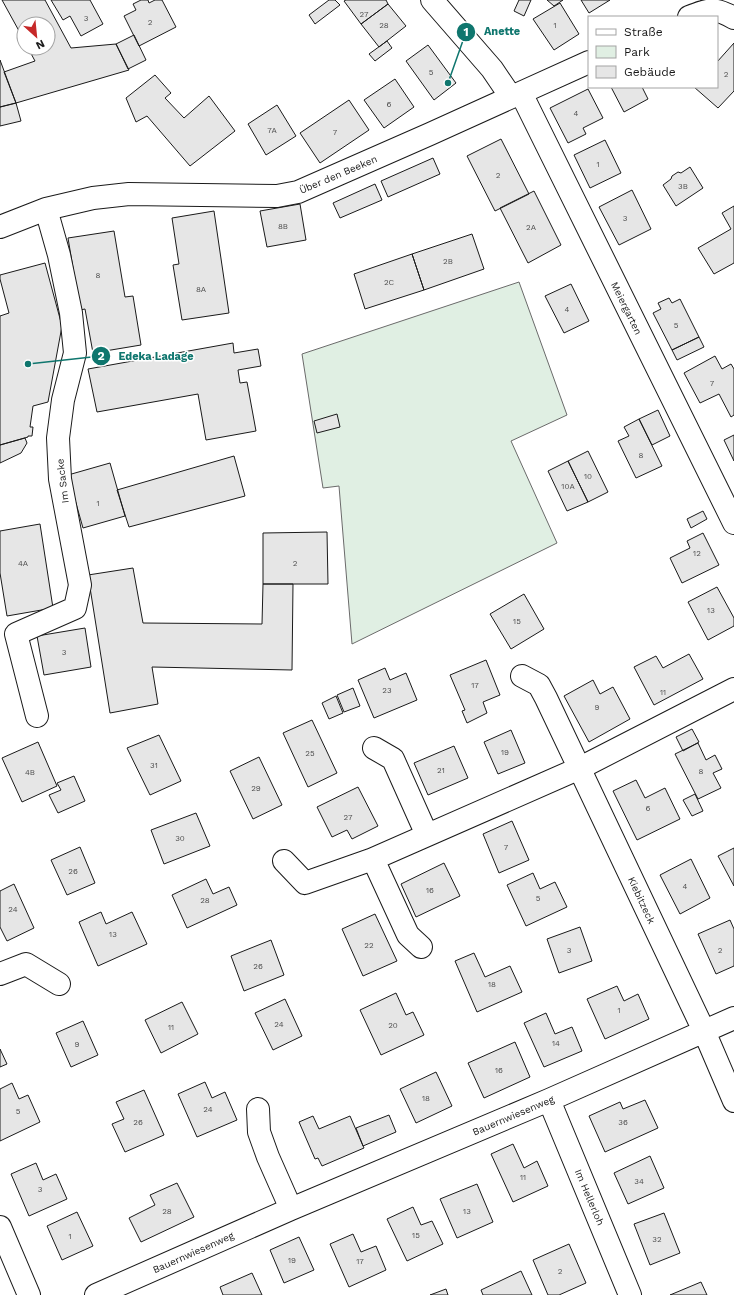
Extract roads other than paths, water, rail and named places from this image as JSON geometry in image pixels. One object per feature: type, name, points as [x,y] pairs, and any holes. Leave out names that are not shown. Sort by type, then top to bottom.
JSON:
[{"type":"street","name":"Meiergarten","points":[[432,0],[516,95],[734,523]]},
{"type":"street","points":[[701,9],[719,10],[734,18]]},
{"type":"street","name":"Über den Beeken","points":[[0,227],[46,209],[93,198],[129,194],[277,196],[298,192],[409,144],[588,62]]},
{"type":"street","name":"Im Sacke","points":[[37,716],[16,634],[75,608],[80,585],[60,479],[58,438],[63,400],[75,352],[71,313],[59,255],[46,209]]},
{"type":"street","name":"Kiebitzeck","points":[[522,676],[539,685],[580,768],[704,1031],[734,1101]]},
{"type":"street","points":[[284,861],[305,884],[373,859],[580,768],[733,691]]},
{"type":"street","points":[[374,748],[393,759],[428,835]]},
{"type":"street","points":[[373,859],[408,935],[422,947]]},
{"type":"street","points":[[0,974],[26,964],[59,984]]},
{"type":"street","name":"Bauernwiesenweg","points":[[96,1295],[291,1209],[549,1100],[734,1018]]},
{"type":"street","name":"Im Hellerloh","points":[[549,1100],[626,1294]]},
{"type":"street","points":[[258,1109],[259,1132],[268,1158],[291,1209]]},
{"type":"street","points":[[0,1227],[29,1295]]},
{"type":"place","name":"Anette","points":[[448,83]]},
{"type":"place","name":"Edeka Ladage","points":[[28,364]]}]
